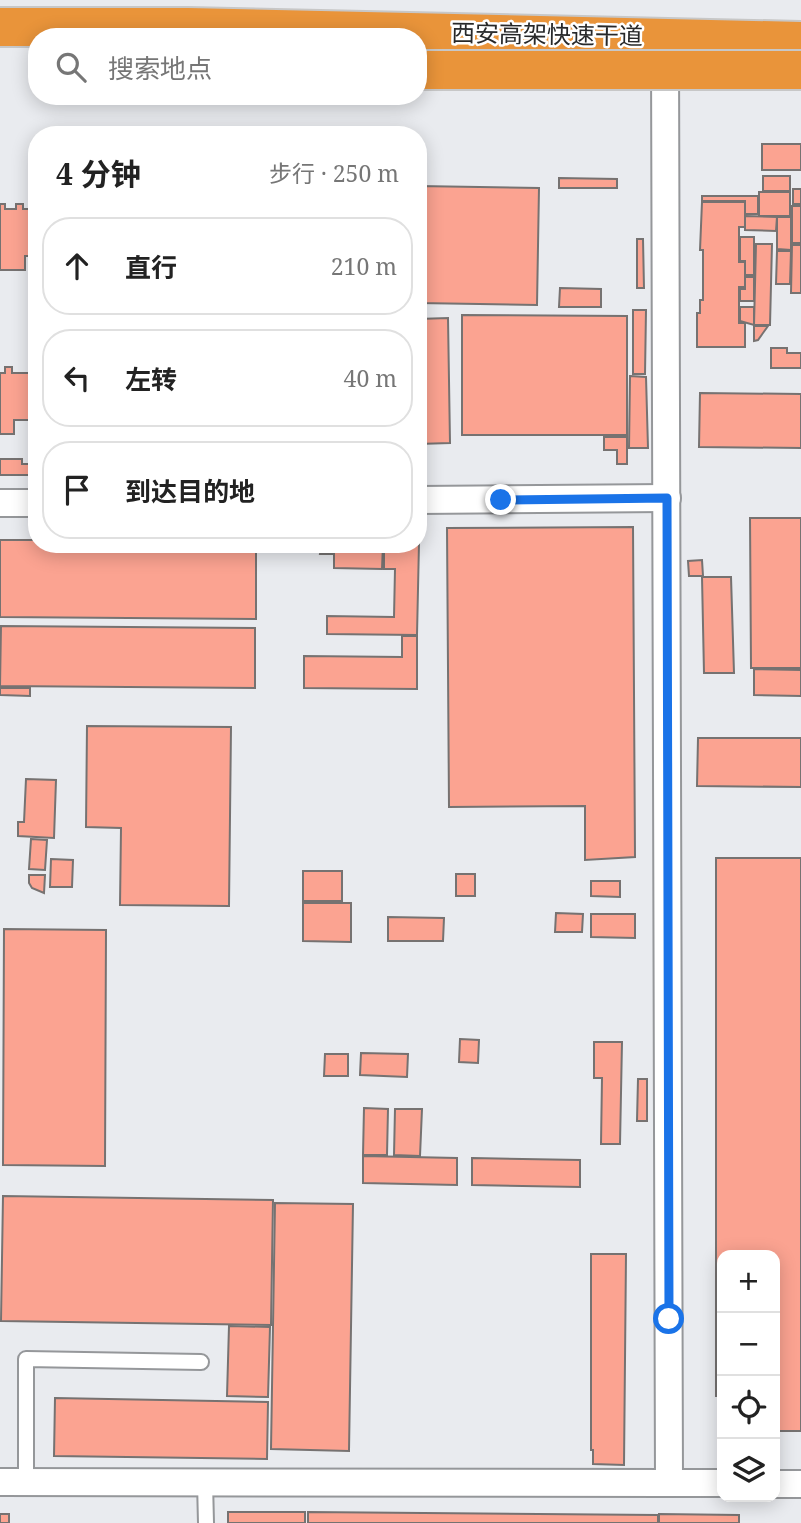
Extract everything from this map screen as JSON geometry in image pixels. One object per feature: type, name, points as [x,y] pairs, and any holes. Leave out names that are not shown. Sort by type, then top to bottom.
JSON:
[{"type":"highway","name":"西安高架快速干道","points":[[0,27],[232,28]]},
{"type":"highway","name":"西安高架快速干道","points":[[427,32],[801,41]]},
{"type":"highway","points":[[0,46],[28,49]]},
{"type":"highway","points":[[427,70],[801,70]]},
{"type":"street","points":[[665,49],[670,1483]]},
{"type":"street","points":[[427,500],[667,498]]},
{"type":"street","points":[[0,503],[28,503]]},
{"type":"street","points":[[13,1482],[717,1483]]},
{"type":"street","points":[[780,1484],[801,1484]]},
{"type":"lane","points":[[13,1482],[26,1359],[201,1362]]},
{"type":"lane","points":[[205,1482],[206,1523]]},
{"type":"building","points":[[762,144],[801,144],[801,170],[762,170]]},
{"type":"building","points":[[763,176],[790,176],[790,191],[763,191]]},
{"type":"building","points":[[559,178],[617,179],[617,188],[559,188]]},
{"type":"building","points":[[427,186],[539,188],[537,305],[427,303]]},
{"type":"building","points":[[793,189],[801,189],[801,204],[793,204]]},
{"type":"building","points":[[759,192],[790,192],[790,216],[759,216]]},
{"type":"building","points":[[702,196],[758,196],[758,214],[745,214],[745,201],[702,201]]},
{"type":"building","points":[[702,202],[745,202],[745,227],[739,227],[739,262],[745,262],[745,287],[739,287],[739,323],[745,323],[745,347],[697,347],[697,313],[700,313],[700,300],[703,300],[703,250],[700,250]]},
{"type":"building","points":[[0,204],[5,204],[5,209],[16,209],[16,204],[23,204],[23,209],[28,209],[28,256],[25,256],[25,270],[0,270]]},
{"type":"building","points":[[792,206],[801,206],[801,243],[792,243]]},
{"type":"building","points":[[745,216],[777,217],[776,231],[745,230]]},
{"type":"building","points":[[777,217],[791,217],[791,250],[777,249]]},
{"type":"building","points":[[740,237],[754,237],[754,275],[745,275],[745,261],[740,261]]},
{"type":"building","points":[[637,239],[643,239],[644,288],[637,288]]},
{"type":"building","points":[[756,244],[772,244],[770,325],[754,325]]},
{"type":"building","points":[[792,245],[801,245],[801,293],[791,293]]},
{"type":"building","points":[[777,251],[791,251],[790,284],[776,284]]},
{"type":"building","points":[[745,277],[754,277],[754,301],[740,301],[740,289],[745,289]]},
{"type":"building","points":[[560,288],[601,289],[601,307],[559,307]]},
{"type":"building","points":[[740,307],[754,307],[754,325],[740,321]]},
{"type":"building","points":[[633,310],[646,310],[645,374],[633,374]]},
{"type":"building","points":[[462,315],[627,316],[627,435],[462,435]]},
{"type":"building","points":[[448,318],[450,443],[427,444],[427,319]]},
{"type":"building","points":[[754,326],[768,326],[758,340],[754,341]]},
{"type":"building","points":[[771,348],[787,348],[787,353],[801,353],[801,368],[771,368]]},
{"type":"building","points":[[5,367],[12,367],[12,373],[28,373],[28,420],[14,420],[14,434],[0,434],[0,373],[5,373]]},
{"type":"building","points":[[630,376],[646,377],[648,448],[629,448]]},
{"type":"building","points":[[700,393],[801,394],[801,448],[699,447]]},
{"type":"building","points":[[604,437],[627,437],[627,464],[617,464],[617,450],[604,450]]},
{"type":"building","points":[[0,459],[22,459],[22,464],[28,464],[28,475],[0,475]]},
{"type":"building","points":[[750,518],[801,518],[801,668],[751,668]]},
{"type":"building","points":[[633,527],[635,857],[585,860],[585,806],[449,807],[447,528]]},
{"type":"building","points":[[0,540],[28,540],[28,553],[256,553],[256,619],[0,617]]},
{"type":"building","points":[[334,553],[383,553],[382,569],[334,568]]},
{"type":"building","points":[[384,553],[419,553],[417,635],[327,634],[327,616],[394,617],[395,569],[384,569]]},
{"type":"building","points":[[702,560],[703,576],[689,576],[688,561]]},
{"type":"building","points":[[702,577],[731,577],[734,673],[704,673]]},
{"type":"building","points":[[1,626],[255,628],[255,688],[0,686]]},
{"type":"building","points":[[402,636],[417,636],[417,689],[304,688],[304,656],[402,657]]},
{"type":"building","points":[[754,669],[801,670],[801,696],[754,695]]},
{"type":"building","points":[[0,688],[30,688],[30,696],[0,695]]},
{"type":"building","points":[[87,726],[231,727],[229,906],[120,905],[121,828],[86,827]]},
{"type":"building","points":[[698,738],[801,738],[801,787],[697,786]]},
{"type":"building","points":[[26,779],[56,780],[54,838],[18,836],[18,822],[24,822]]},
{"type":"building","points":[[31,839],[47,840],[45,870],[29,869]]},
{"type":"building","points":[[716,858],[801,858],[801,1431],[780,1431],[780,1250],[717,1250],[716,1396]]},
{"type":"building","points":[[51,859],[73,860],[72,887],[50,887]]},
{"type":"building","points":[[303,871],[342,871],[342,901],[303,901]]},
{"type":"building","points":[[456,874],[475,874],[475,896],[456,896]]},
{"type":"building","points":[[29,875],[45,875],[44,893],[32,888]]},
{"type":"building","points":[[591,881],[620,881],[620,897],[591,896]]},
{"type":"building","points":[[303,903],[351,903],[351,942],[303,941]]},
{"type":"building","points":[[556,913],[583,914],[582,932],[555,932]]},
{"type":"building","points":[[591,914],[635,914],[635,938],[591,937]]},
{"type":"building","points":[[388,917],[444,918],[443,941],[388,941]]},
{"type":"building","points":[[4,929],[106,930],[105,1166],[3,1165]]},
{"type":"building","points":[[460,1039],[479,1040],[478,1063],[459,1062]]},
{"type":"building","points":[[594,1042],[622,1042],[620,1144],[601,1144],[602,1078],[594,1078]]},
{"type":"building","points":[[361,1053],[408,1054],[407,1077],[360,1075]]},
{"type":"building","points":[[325,1054],[348,1054],[348,1076],[324,1076]]},
{"type":"building","points":[[638,1079],[647,1079],[647,1121],[637,1121]]},
{"type":"building","points":[[364,1108],[388,1109],[387,1155],[363,1155]]},
{"type":"building","points":[[395,1109],[422,1109],[420,1156],[394,1155]]},
{"type":"building","points":[[363,1156],[457,1158],[457,1185],[363,1183]]},
{"type":"building","points":[[472,1158],[580,1160],[580,1187],[472,1185]]},
{"type":"building","points":[[3,1196],[273,1200],[271,1325],[1,1321]]},
{"type":"building","points":[[275,1203],[353,1204],[349,1451],[271,1449]]},
{"type":"building","points":[[591,1254],[626,1254],[624,1465],[593,1464]]},
{"type":"building","points":[[229,1326],[270,1327],[268,1397],[227,1396]]},
{"type":"building","points":[[55,1398],[268,1402],[267,1459],[54,1456]]},
{"type":"building","points":[[228,1512],[305,1512],[305,1523],[228,1523]]},
{"type":"building","points":[[308,1512],[658,1515],[658,1523],[308,1523]]},
{"type":"building","points":[[0,1514],[9,1514],[9,1523],[0,1523]]},
{"type":"building","points":[[659,1514],[739,1515],[739,1523],[659,1523]]},
{"type":"route","points":[[501,500],[667,498],[669,1319]]}]
